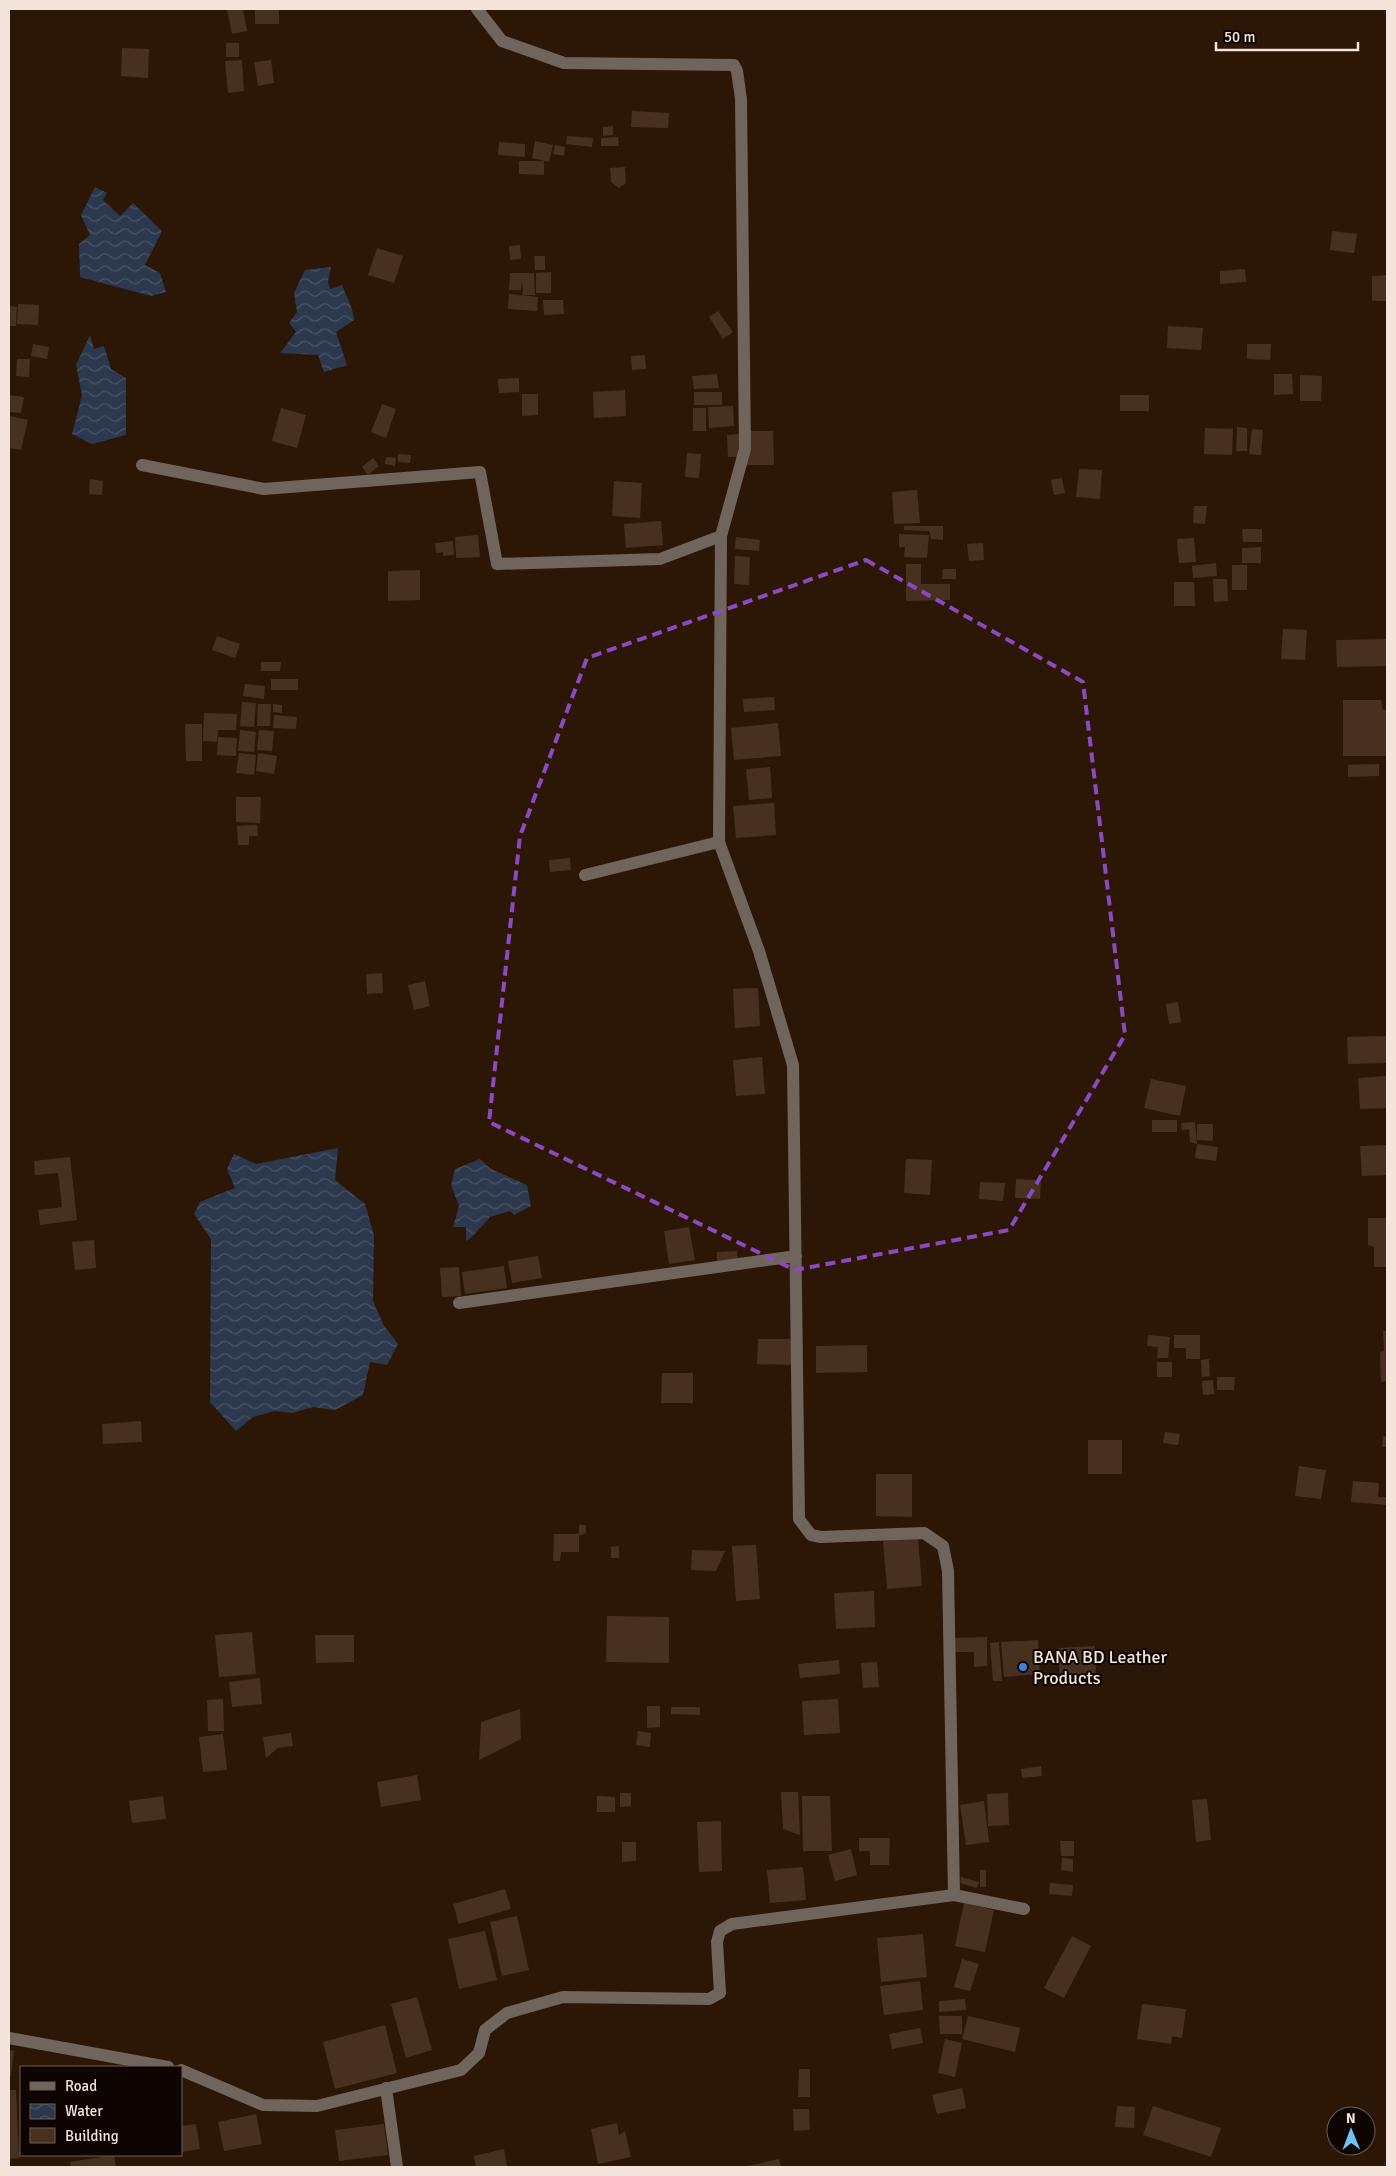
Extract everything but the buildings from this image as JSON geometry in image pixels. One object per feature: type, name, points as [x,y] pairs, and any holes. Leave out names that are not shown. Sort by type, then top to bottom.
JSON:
[{"type":"street","points":[[477,9],[502,41],[564,63],[734,65],[738,71],[741,108],[745,449],[721,536],[719,842],[759,951],[793,1065],[799,1519],[811,1535],[821,1537],[924,1533],[943,1546],[948,1571],[954,1895]]},
{"type":"street","points":[[142,465],[264,490],[480,472],[497,564],[660,558],[721,536]]},
{"type":"street","points":[[585,874],[719,842]]},
{"type":"street","points":[[459,1303],[796,1256]]},
{"type":"street","points":[[182,2070],[263,2105],[317,2106],[461,2070],[479,2053],[485,2030],[506,2013],[563,1997],[709,2000],[720,1993],[717,1942],[720,1932],[732,1924],[954,1895],[1024,1909]]},
{"type":"street","points":[[9,2038],[163,2066]]},
{"type":"street","points":[[386,2088],[397,2167]]},
{"type":"highlighted area","points":[[866,560],[1083,682],[1125,1035],[1009,1230],[795,1270],[489,1122],[520,836],[587,658]]},
{"type":"water","points":[[95,187],[107,193],[103,200],[120,216],[133,203],[162,231],[145,265],[160,273],[166,292],[151,296],[80,277],[79,244],[90,235],[81,215]]},
{"type":"water","points":[[331,267],[328,282],[330,289],[342,285],[354,320],[336,332],[347,365],[324,372],[318,355],[280,353],[296,332],[289,323],[297,312],[294,293],[305,270]]},
{"type":"water","points":[[90,335],[94,349],[104,346],[111,369],[126,378],[126,435],[92,444],[72,434],[82,395],[76,365]]},
{"type":"water","points":[[338,1148],[335,1180],[365,1204],[374,1235],[373,1301],[384,1326],[398,1344],[387,1365],[370,1362],[363,1395],[335,1410],[313,1407],[292,1413],[275,1411],[253,1417],[236,1431],[210,1402],[211,1239],[194,1214],[200,1202],[235,1188],[227,1169],[234,1154],[256,1164]]},
{"type":"water","points":[[480,1159],[491,1169],[527,1185],[531,1206],[514,1215],[510,1211],[490,1217],[466,1241],[466,1227],[453,1227],[459,1206],[451,1185],[455,1169]]},
{"type":"place","name":"BANA BD Leather Products","points":[[1023,1667]]}]
